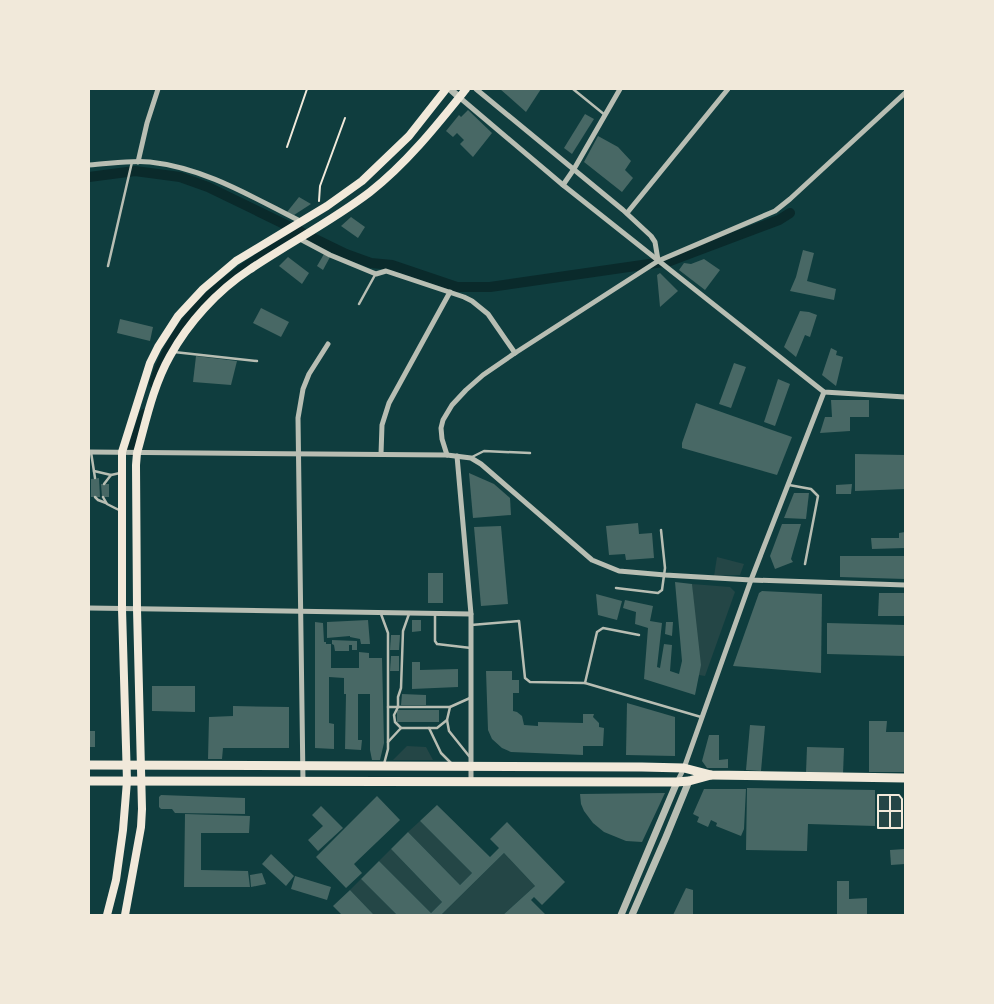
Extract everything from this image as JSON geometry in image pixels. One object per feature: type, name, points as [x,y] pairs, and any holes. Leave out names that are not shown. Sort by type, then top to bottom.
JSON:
[{"type":"main road","points":[[107,915],[116,880],[123,830],[126,781],[122,609],[122,452],[150,363],[178,316],[203,289],[236,261],[318,211],[362,181],[409,136],[448,89]]},
{"type":"main road","points":[[125,915],[141,827],[142,781],[137,609],[137,453],[157,386],[173,352],[191,326],[216,297],[248,270],[352,205],[385,180],[412,152],[466,89]]},
{"type":"main road","points":[[89,765],[454,766],[472,763],[684,768],[711,775],[905,778]]},
{"type":"main road","points":[[89,781],[677,782],[711,775]]},
{"type":"street","points":[[135,162],[158,89]]},
{"type":"street","points":[[448,89],[563,185],[824,392],[905,397]]},
{"type":"street","points":[[476,89],[627,213],[655,242],[658,261]]},
{"type":"street","points":[[563,185],[620,89]]},
{"type":"street","points":[[627,213],[728,89]]},
{"type":"street","points":[[447,455],[442,439],[441,428],[443,420],[452,405],[477,380],[515,353],[658,261],[775,211],[790,200],[905,93]]},
{"type":"street","points":[[89,165],[150,162],[190,170],[211,177],[300,221]]},
{"type":"street","points":[[300,239],[330,255],[376,274],[386,271],[464,297],[488,314],[515,353]]},
{"type":"street","points":[[381,454],[382,425],[389,403],[450,292]]},
{"type":"street","points":[[303,782],[298,418],[303,389],[309,374],[328,344]]},
{"type":"street","points":[[624,914],[684,768],[751,580],[824,392]]},
{"type":"street","points":[[90,452],[447,455],[470,458],[481,464],[592,560],[619,571],[751,580],[905,585]]},
{"type":"street","points":[[457,456],[471,614],[471,783]]},
{"type":"street","points":[[89,608],[471,614]]},
{"type":"street","points":[[632,915],[689,781],[684,768]]},
{"type":"lane","points":[[574,89],[605,116]]},
{"type":"lane","points":[[108,266],[135,162]]},
{"type":"lane","points":[[359,304],[376,274]]},
{"type":"lane","points":[[173,352],[257,361]]},
{"type":"lane","points":[[470,458],[484,451],[530,453]]},
{"type":"lane","points":[[90,452],[94,478]]},
{"type":"lane","points":[[94,471],[110,475],[122,472]]},
{"type":"lane","points":[[104,484],[110,475]]},
{"type":"lane","points":[[789,485],[811,489],[818,496],[805,564]]},
{"type":"lane","points":[[95,497],[122,512]]},
{"type":"lane","points":[[104,497],[107,504]]},
{"type":"lane","points":[[616,588],[660,592],[662,590],[665,575],[661,530]]},
{"type":"lane","points":[[380,613],[388,633],[388,743],[386,758],[383,766],[380,766]]},
{"type":"lane","points":[[410,613],[403,631],[401,688],[398,697],[398,707],[394,714],[395,722],[401,728],[437,728],[447,720]]},
{"type":"lane","points":[[435,613],[435,642],[437,644],[471,648]]},
{"type":"lane","points":[[471,625],[518,620],[526,680],[530,682],[585,682],[702,718]]},
{"type":"lane","points":[[585,682],[596,632],[603,628],[639,635]]},
{"type":"lane","points":[[388,707],[450,707],[472,698]]},
{"type":"lane","points":[[450,707],[447,720],[449,731],[472,763]]},
{"type":"lane","points":[[388,743],[401,728]]},
{"type":"lane","points":[[429,728],[441,754],[454,766]]},
{"type":"path","points":[[287,147],[307,89]]},
{"type":"path","points":[[318,211],[320,186],[345,118]]},
{"type":"path","points":[[878,795],[899,796],[902,799],[902,828],[878,828],[878,811],[878,795]]},
{"type":"path","points":[[890,796],[890,828]]},
{"type":"path","points":[[878,811],[902,811]]},
{"type":"shaded area","points":[[717,557],[744,564],[740,575],[714,576]]},
{"type":"shaded area","points":[[692,584],[730,587],[735,592],[705,676],[699,675]]},
{"type":"shaded area","points":[[407,746],[426,747],[433,760],[393,760]]},
{"type":"shaded area","points":[[878,795],[899,795],[902,799],[902,828],[878,828]]},
{"type":"shaded area","points":[[420,821],[472,873],[460,885],[408,832]]},
{"type":"shaded area","points":[[391,849],[442,902],[431,913],[379,861]]},
{"type":"shaded area","points":[[504,853],[535,886],[503,915],[441,915]]},
{"type":"shaded area","points":[[361,879],[397,915],[374,915],[350,890]]},
{"type":"building","points":[[500,89],[541,89],[526,112]]},
{"type":"building","points":[[468,110],[492,133],[473,157],[460,144],[464,140],[457,133],[453,137],[446,131],[459,115],[461,117]]},
{"type":"building","points":[[585,114],[594,119],[572,154],[564,148]]},
{"type":"building","points":[[598,136],[618,147],[631,161],[625,170],[633,178],[622,192],[584,162]]},
{"type":"building","points":[[299,197],[311,204],[294,215],[287,212]]},
{"type":"building","points":[[351,217],[365,227],[358,238],[341,226]]},
{"type":"building","points":[[803,250],[814,253],[807,281],[836,289],[834,300],[790,291]]},
{"type":"building","points":[[324,254],[330,257],[323,270],[317,266]]},
{"type":"building","points":[[288,257],[309,273],[302,284],[279,266]]},
{"type":"building","points":[[704,259],[720,270],[705,290],[679,270],[684,263],[691,264]]},
{"type":"building","points":[[660,273],[678,291],[660,307],[657,275]]},
{"type":"building","points":[[261,308],[289,322],[281,337],[253,323]]},
{"type":"building","points":[[800,311],[817,315],[810,337],[805,335],[796,357],[784,347]]},
{"type":"building","points":[[120,319],[153,327],[150,341],[117,333]]},
{"type":"building","points":[[831,348],[837,351],[836,355],[843,357],[836,386],[822,375]]},
{"type":"building","points":[[196,356],[237,361],[231,385],[193,382]]},
{"type":"building","points":[[734,363],[746,367],[731,408],[719,404]]},
{"type":"building","points":[[778,379],[790,384],[775,426],[764,422]]},
{"type":"building","points":[[831,400],[869,400],[869,417],[850,417],[850,431],[820,433],[825,417],[832,417]]},
{"type":"building","points":[[696,403],[792,437],[777,475],[682,448]]},
{"type":"building","points":[[855,454],[905,455],[905,489],[855,491]]},
{"type":"building","points":[[469,473],[494,484],[510,498],[511,515],[473,518]]},
{"type":"building","points":[[99,478],[100,497],[91,497],[91,479]]},
{"type":"building","points":[[101,484],[109,484],[109,497],[102,497]]},
{"type":"building","points":[[852,484],[851,494],[836,494],[836,485]]},
{"type":"building","points":[[794,493],[809,493],[806,519],[784,518]]},
{"type":"building","points":[[638,523],[639,534],[652,533],[654,558],[626,560],[625,554],[609,555],[606,526]]},
{"type":"building","points":[[782,524],[801,524],[791,559],[793,562],[775,569],[770,556]]},
{"type":"building","points":[[501,526],[508,604],[481,606],[474,527]]},
{"type":"building","points":[[905,532],[905,548],[872,549],[871,538],[899,538],[899,533]]},
{"type":"building","points":[[840,556],[905,556],[905,579],[840,577]]},
{"type":"building","points":[[428,573],[443,573],[443,603],[428,603]]},
{"type":"building","points":[[675,582],[692,584],[701,665],[695,695],[644,679],[648,628],[635,624],[636,612],[623,608],[625,600],[653,606],[650,621],[662,623],[657,667],[660,668],[664,644],[672,645],[670,671],[679,674],[682,661]]},
{"type":"building","points":[[762,591],[822,594],[821,673],[733,666],[759,593]]},
{"type":"building","points":[[879,593],[905,593],[905,616],[878,616]]},
{"type":"building","points":[[596,594],[622,601],[617,620],[598,615]]},
{"type":"building","points":[[368,620],[370,644],[361,644],[360,639],[350,636],[327,638],[327,622]]},
{"type":"building","points":[[412,620],[421,620],[421,631],[412,632]]},
{"type":"building","points":[[315,622],[323,623],[324,642],[331,644],[331,668],[359,668],[359,652],[369,653],[369,658],[382,658],[384,743],[380,760],[372,760],[370,750],[370,694],[358,694],[358,740],[362,740],[361,750],[345,749],[346,694],[344,694],[344,678],[329,677],[329,723],[334,724],[334,749],[315,748]]},
{"type":"building","points":[[666,622],[673,622],[672,636],[665,634]]},
{"type":"building","points":[[827,623],[905,625],[905,656],[827,654]]},
{"type":"building","points":[[391,635],[400,635],[399,650],[390,650]]},
{"type":"building","points":[[332,640],[357,641],[357,650],[352,650],[352,645],[349,645],[349,651],[335,651]]},
{"type":"building","points":[[391,656],[399,656],[399,671],[390,671]]},
{"type":"building","points":[[412,662],[420,662],[420,670],[458,669],[458,687],[412,689]]},
{"type":"building","points":[[486,671],[512,671],[512,680],[519,680],[519,693],[513,693],[513,711],[522,716],[524,725],[538,726],[538,722],[583,723],[583,714],[594,714],[593,717],[599,723],[599,727],[604,728],[603,746],[583,746],[583,755],[511,752],[502,748],[492,739],[488,730]]},
{"type":"building","points":[[152,686],[195,686],[195,712],[152,711]]},
{"type":"building","points":[[402,694],[426,695],[426,705],[401,705]]},
{"type":"building","points":[[627,703],[675,717],[675,756],[626,755]]},
{"type":"building","points":[[233,706],[289,707],[289,748],[223,748],[222,759],[208,759],[209,717],[233,716]]},
{"type":"building","points":[[397,710],[439,710],[439,722],[397,722]]},
{"type":"building","points":[[869,721],[887,721],[886,732],[905,732],[905,772],[869,772]]},
{"type":"building","points":[[750,725],[765,726],[761,771],[746,770]]},
{"type":"building","points":[[89,731],[95,731],[95,747],[89,747]]},
{"type":"building","points":[[709,735],[719,735],[719,760],[728,759],[728,768],[707,768],[702,761]]},
{"type":"building","points":[[807,747],[844,748],[843,774],[806,773]]},
{"type":"building","points":[[747,788],[875,790],[875,826],[808,824],[807,851],[746,850]]},
{"type":"building","points":[[704,789],[746,789],[744,829],[741,836],[716,826],[717,823],[711,820],[708,827],[697,822],[699,817],[693,814]]},
{"type":"building","points":[[665,793],[642,842],[626,841],[604,832],[593,823],[584,811],[580,794]]},
{"type":"building","points":[[161,795],[245,798],[245,814],[175,813],[172,809],[161,809],[159,807],[159,797]]},
{"type":"building","points":[[377,796],[400,820],[354,864],[362,873],[346,888],[316,857]]},
{"type":"building","points":[[437,805],[490,857],[499,848],[490,839],[507,822],[565,882],[542,905],[534,897],[531,900],[546,915],[503,915],[535,886],[504,853],[441,915],[397,915],[361,879],[379,861],[431,913],[442,902],[391,849],[408,832],[460,885],[472,873],[420,821]]},
{"type":"building","points":[[321,806],[343,828],[318,851],[308,840],[323,826],[312,815]]},
{"type":"building","points":[[185,814],[250,816],[249,833],[201,833],[201,870],[248,871],[250,887],[184,887]]},
{"type":"building","points":[[905,849],[905,864],[891,865],[890,850]]},
{"type":"building","points":[[271,854],[294,876],[286,886],[262,864]]},
{"type":"building","points":[[262,873],[266,884],[251,887],[250,875]]},
{"type":"building","points":[[295,876],[331,887],[327,900],[291,889]]},
{"type":"building","points":[[837,881],[849,881],[849,899],[867,898],[867,915],[837,915]]},
{"type":"building","points":[[686,888],[693,890],[693,915],[673,915]]},
{"type":"building","points":[[350,890],[374,915],[342,915],[333,906]]},
{"type":"waterway","points":[[89,177],[135,171],[180,177],[208,187],[346,254],[371,263],[392,265],[457,287],[490,287],[670,261],[779,220],[790,213]]},
{"type":"waterway","points":[[154,383],[165,355],[194,311],[231,277],[300,231]]},
{"type":"waterway","points":[[132,451],[144,414]]}]
